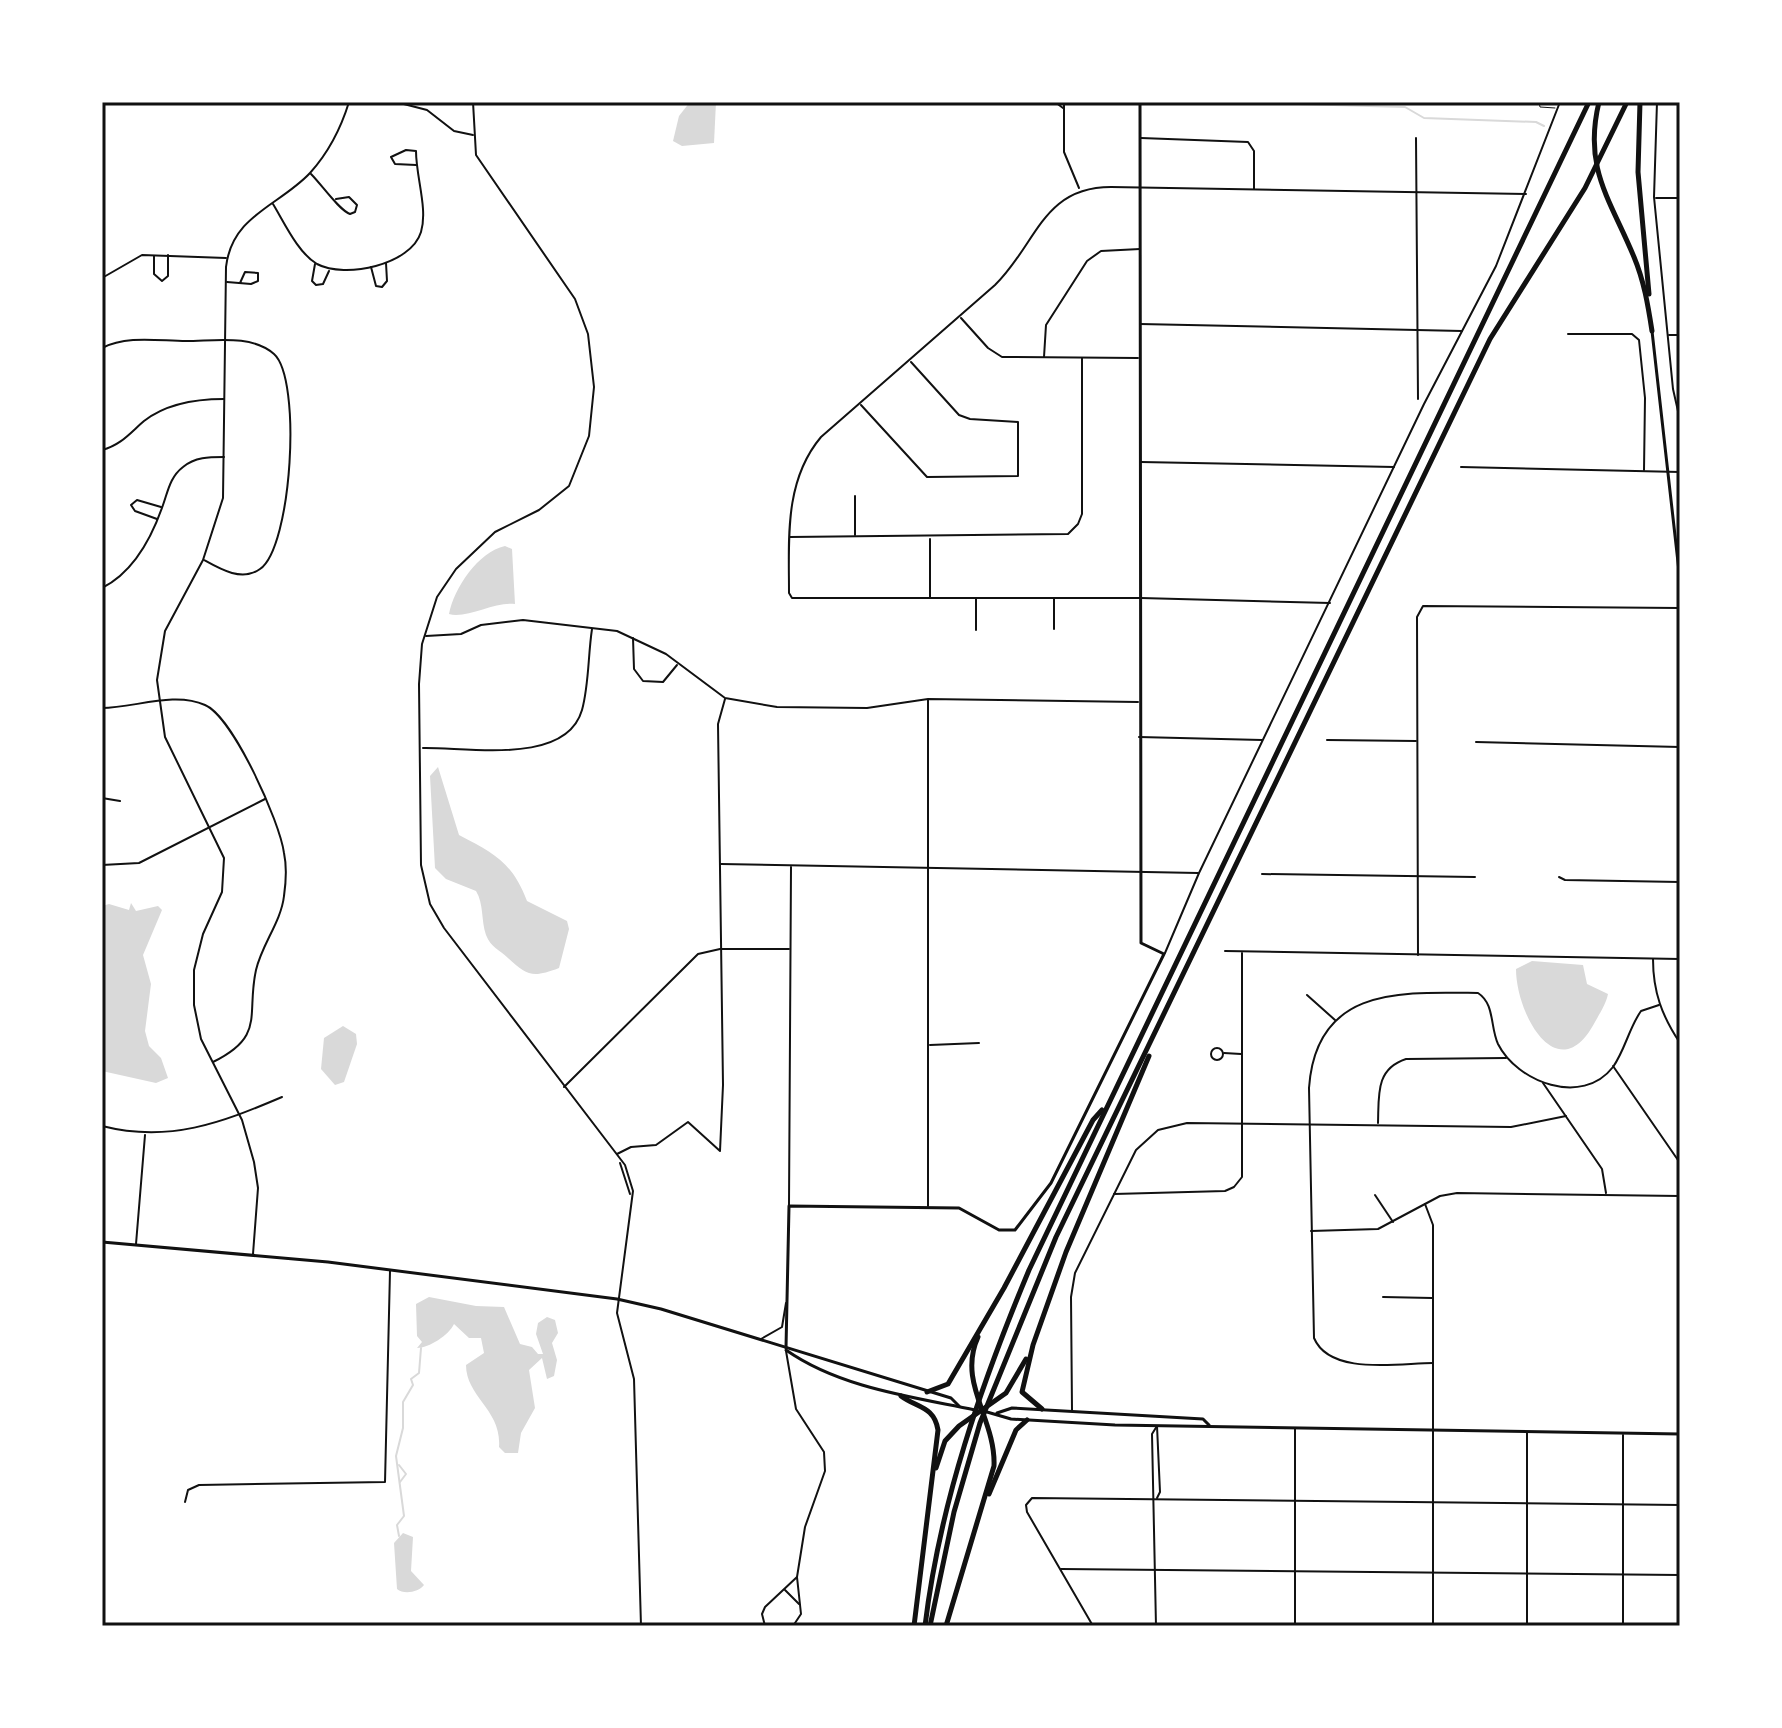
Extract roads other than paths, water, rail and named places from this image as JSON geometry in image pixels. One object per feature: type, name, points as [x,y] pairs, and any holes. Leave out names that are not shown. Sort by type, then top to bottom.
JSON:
[{"type":"highway","points":[[927,1626],[942,1529],[971,1422],[1023,1285],[1589,102]]},
{"type":"highway","points":[[1599,102],[1593,149],[1601,187],[1642,278],[1652,331]]},
{"type":"highway","points":[[927,1626],[954,1512],[980,1423],[1056,1237],[1490,339],[1585,188],[1627,102]]},
{"type":"highway","points":[[1640,102],[1638,172],[1652,331]]},
{"type":"highway","points":[[933,1477],[945,1441],[959,1426],[984,1411],[1013,1384],[1033,1345],[1092,1187],[1157,1033]]},
{"type":"highway","points":[[927,1392],[948,1384],[1093,1120],[1106,1106]]},
{"type":"highway","points":[[946,1626],[994,1466],[995,1445],[971,1381],[969,1363],[987,1316]]},
{"type":"highway","points":[[1033,1345],[1022,1392],[1042,1409]]},
{"type":"highway","points":[[901,1396],[927,1408],[936,1420],[933,1477],[914,1626]]},
{"type":"highway","points":[[981,1513],[1016,1430],[1027,1420]]},
{"type":"main road","points":[[786,1350],[789,1206],[959,1208],[999,1230],[1015,1230],[1052,1181],[1164,954],[1141,943],[1140,102]]},
{"type":"main road","points":[[1652,331],[1680,580]]},
{"type":"main road","points":[[102,1242],[390,1269],[617,1299],[661,1309],[760,1340],[786,1350],[804,1362],[901,1396],[1027,1420],[1433,1432],[1680,1434]]},
{"type":"main road","points":[[786,1350],[808,1352],[951,1398],[959,1406]]},
{"type":"main road","points":[[997,1413],[1012,1408],[1042,1409],[1203,1419],[1209,1425]]},
{"type":"street","points":[[253,1255],[257,1179],[240,1115],[212,1062],[196,1020],[193,986],[198,951],[225,878],[222,850],[172,753],[158,703],[158,665],[165,631],[203,560],[223,498],[226,282],[231,243],[244,222],[310,173],[332,144],[349,102]]},
{"type":"street","points":[[396,102],[427,110],[454,131],[473,135]]},
{"type":"street","points":[[473,102],[476,155],[575,299],[591,355],[592,410],[583,457],[569,486],[539,510],[495,532],[456,569],[437,597],[425,636],[419,684],[421,865],[430,904],[444,928],[625,1165],[632,1196],[628,1242],[617,1299],[617,1324],[634,1379],[641,1626]]},
{"type":"street","points":[[1055,102],[1064,109]]},
{"type":"street","points":[[1064,102],[1064,152],[1080,190]]},
{"type":"street","points":[[1164,954],[1199,873],[1496,266],[1560,102]]},
{"type":"street","points":[[1657,102],[1654,197],[1680,420]]},
{"type":"street","points":[[1140,138],[1248,142],[1254,151],[1254,189]]},
{"type":"street","points":[[1416,138],[1418,399]]},
{"type":"street","points":[[271,202],[315,263],[330,269],[386,263],[410,252],[422,230],[416,151],[395,152],[391,158],[395,164],[416,165]]},
{"type":"street","points":[[310,173],[336,199],[342,211],[355,212],[357,205],[349,197],[343,195],[336,199]]},
{"type":"street","points":[[1330,603],[1141,598],[790,597],[789,537],[796,481],[807,456],[821,437],[1013,268],[1046,213],[1080,190],[1140,187],[1526,194]]},
{"type":"street","points":[[1654,197],[1680,198]]},
{"type":"street","points":[[1044,358],[1046,325],[1087,261],[1101,251],[1140,249]]},
{"type":"street","points":[[102,278],[136,257],[154,254],[227,258]]},
{"type":"street","points":[[154,254],[154,274],[162,281],[168,276],[168,254]]},
{"type":"street","points":[[315,263],[312,281],[316,285],[323,284],[330,269]]},
{"type":"street","points":[[371,266],[374,283],[382,287],[387,281],[386,263]]},
{"type":"street","points":[[226,282],[240,283],[254,283],[259,278],[258,273],[245,272],[240,283]]},
{"type":"street","points":[[960,316],[999,356],[1139,358]]},
{"type":"street","points":[[1140,324],[1463,331]]},
{"type":"street","points":[[1568,334],[1632,334],[1639,340],[1645,398],[1644,472]]},
{"type":"street","points":[[1668,335],[1680,335]]},
{"type":"street","points":[[102,348],[124,341],[249,342],[267,349],[278,359],[285,374],[286,496],[275,547],[262,568],[248,574],[234,574],[203,560]]},
{"type":"street","points":[[789,537],[1062,536],[1078,524],[1082,501],[1082,358]]},
{"type":"street","points":[[860,404],[916,469],[932,478],[1016,478],[1020,470],[1016,420],[977,420],[959,415],[910,360]]},
{"type":"street","points":[[102,450],[118,444],[165,409],[191,401],[225,399]]},
{"type":"street","points":[[102,588],[127,570],[157,520],[169,484],[181,468],[200,459],[225,458]]},
{"type":"street","points":[[1140,462],[1395,467]]},
{"type":"street","points":[[1461,467],[1680,472]]},
{"type":"street","points":[[855,496],[855,536]]},
{"type":"street","points":[[157,520],[132,509],[132,501],[162,508]]},
{"type":"street","points":[[930,537],[930,598]]},
{"type":"street","points":[[976,598],[976,630]]},
{"type":"street","points":[[1054,598],[1054,629]]},
{"type":"street","points":[[1418,955],[1417,617],[1423,606],[1680,608]]},
{"type":"street","points":[[425,636],[461,634],[481,625],[523,620],[592,628],[633,637],[679,663],[725,698],[764,706],[868,708],[928,699],[1140,702]]},
{"type":"street","points":[[421,748],[531,748],[560,739],[570,731],[581,713],[592,628]]},
{"type":"street","points":[[633,637],[634,669],[643,681],[663,682],[679,663]]},
{"type":"street","points":[[616,1155],[631,1147],[662,1143],[688,1122],[720,1151],[723,1085],[718,724],[725,698]]},
{"type":"street","points":[[928,699],[928,1207]]},
{"type":"street","points":[[102,708],[194,701],[219,714],[278,826],[284,853],[284,901],[256,970],[250,1030],[240,1045],[212,1062]]},
{"type":"street","points":[[1139,737],[1264,740]]},
{"type":"street","points":[[1327,740],[1417,742]]},
{"type":"street","points":[[1476,742],[1680,747]]},
{"type":"street","points":[[102,798],[120,801]]},
{"type":"street","points":[[102,865],[139,863],[265,799]]},
{"type":"street","points":[[719,864],[1199,873]]},
{"type":"street","points":[[789,1206],[791,865]]},
{"type":"street","points":[[1262,874],[1475,877]]},
{"type":"street","points":[[1559,877],[1565,880],[1680,882]]},
{"type":"street","points":[[564,1087],[698,954],[720,949],[791,949]]},
{"type":"street","points":[[1225,951],[1680,959]]},
{"type":"street","points":[[1113,1194],[1225,1191],[1237,1184],[1244,1166],[1242,952]]},
{"type":"street","points":[[1653,958],[1659,1005],[1680,1043]]},
{"type":"street","points":[[1433,1363],[1338,1361],[1317,1346],[1312,1318],[1310,1124],[1313,1059],[1336,1021],[1362,1002],[1396,992],[1478,993],[1487,1001],[1498,1043],[1507,1058],[1543,1083],[1602,1169],[1606,1195]]},
{"type":"street","points":[[1307,995],[1336,1021]]},
{"type":"street","points":[[1543,1083],[1559,1087],[1581,1085],[1600,1078],[1613,1066],[1638,1015],[1659,1005]]},
{"type":"street","points":[[929,1045],[979,1043]]},
{"type":"street","points":[[1223,1053],[1243,1054]]},
{"type":"street","points":[[1378,1124],[1379,1085],[1385,1072],[1396,1063],[1406,1059],[1507,1058]]},
{"type":"street","points":[[1613,1066],[1680,1163]]},
{"type":"street","points":[[102,1126],[145,1134],[194,1130],[282,1097]]},
{"type":"street","points":[[1072,1411],[1072,1283],[1131,1156],[1161,1129],[1187,1123],[1511,1127],[1566,1116]]},
{"type":"street","points":[[136,1245],[145,1134]]},
{"type":"street","points":[[1311,1231],[1370,1230],[1394,1223],[1425,1204],[1457,1193],[1680,1196]]},
{"type":"street","points":[[1375,1195],[1394,1223]]},
{"type":"street","points":[[1425,1204],[1433,1225],[1433,1626]]},
{"type":"street","points":[[185,1502],[188,1490],[199,1485],[385,1482],[390,1269]]},
{"type":"street","points":[[1383,1297],[1433,1298]]},
{"type":"street","points":[[760,1340],[782,1327],[783,1306],[787,1302]]},
{"type":"street","points":[[786,1350],[796,1409],[824,1452],[825,1471],[805,1527],[797,1577],[801,1614],[793,1626]]},
{"type":"street","points":[[1156,1499],[1160,1492],[1157,1426]]},
{"type":"street","points":[[1156,1626],[1156,1499],[1153,1493],[1152,1434],[1157,1426]]},
{"type":"street","points":[[1295,1429],[1295,1626]]},
{"type":"street","points":[[1527,1433],[1527,1626]]},
{"type":"street","points":[[1623,1434],[1623,1626]]},
{"type":"street","points":[[1093,1626],[1028,1514],[1026,1504],[1035,1497],[1680,1505]]},
{"type":"street","points":[[1060,1569],[1680,1575]]},
{"type":"street","points":[[765,1626],[762,1614],[765,1607],[797,1577]]},
{"type":"street","points":[[785,1590],[800,1605]]},
{"type":"lane","points":[[1539,102],[1540,107],[1558,108]]},
{"type":"waterway","points":[[1225,102],[1405,107],[1424,118],[1536,122],[1544,126]]},
{"type":"waterway","points":[[399,1536],[397,1525],[404,1516],[396,1456],[403,1428],[403,1402],[413,1385],[411,1379],[419,1373],[421,1348]]},
{"type":"waterway","points":[[399,1465],[406,1474],[400,1482]]}]
